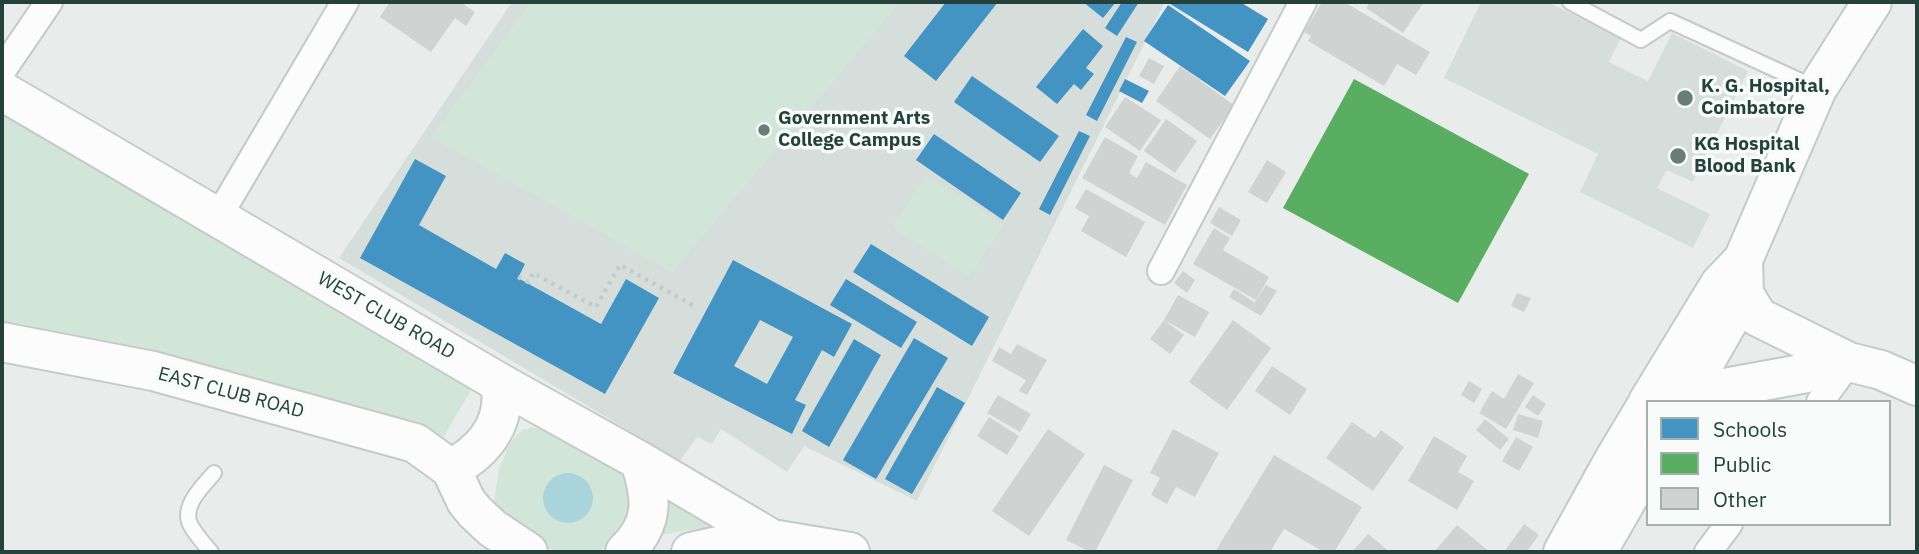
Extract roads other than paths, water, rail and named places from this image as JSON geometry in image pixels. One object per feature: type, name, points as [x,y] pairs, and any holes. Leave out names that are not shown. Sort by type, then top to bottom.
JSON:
[{"type":"street","points":[[2,71],[48,2]]},
{"type":"street","points":[[218,217],[345,2]]},
{"type":"street","points":[[1161,271],[1303,2]]},
{"type":"street","points":[[1690,388],[1743,277],[1817,89],[1860,9]]},
{"type":"street","name":"WEST CLUB ROAD","points":[[2,90],[500,383],[772,539]]},
{"type":"street","points":[[1743,277],[1758,317],[1849,362],[1881,370],[1917,386]]},
{"type":"street","points":[[1649,400],[1720,284],[1743,277]]},
{"type":"street","name":"EAST CLUB ROAD","points":[[2,342],[153,371],[415,443],[451,469]]},
{"type":"street","points":[[1690,388],[1807,373],[1849,362]]},
{"type":"street","points":[[1821,400],[1849,362]]},
{"type":"street","points":[[500,383],[503,397],[493,433],[480,449],[451,469],[466,501],[475,512],[492,528],[528,552]]},
{"type":"street","points":[[1563,552],[1646,405]]},
{"type":"street","points":[[625,552],[634,544],[646,524],[649,508],[646,481],[640,461]]},
{"type":"street","points":[[1597,552],[1646,466]]},
{"type":"street","points":[[475,512],[486,552]]},
{"type":"street","points":[[1708,552],[1728,526]]},
{"type":"street","points":[[691,552],[772,539],[850,552]]},
{"type":"lane","points":[[1570,2],[1641,40],[1670,21],[1817,89]]},
{"type":"lane","points":[[211,552],[189,523],[188,510],[196,494],[214,473]]},
{"type":"water","points":[[558,474],[578,474],[592,488],[592,508],[578,522],[558,522],[544,508],[544,488]]},
{"type":"place","name":"K. G. Hospital, Coimbatore","points":[[1685,98]]},
{"type":"place","name":"Government Arts College Campus","points":[[764,130]]},
{"type":"place","name":"KG Hospital Blood Bank","points":[[1678,156]]}]
